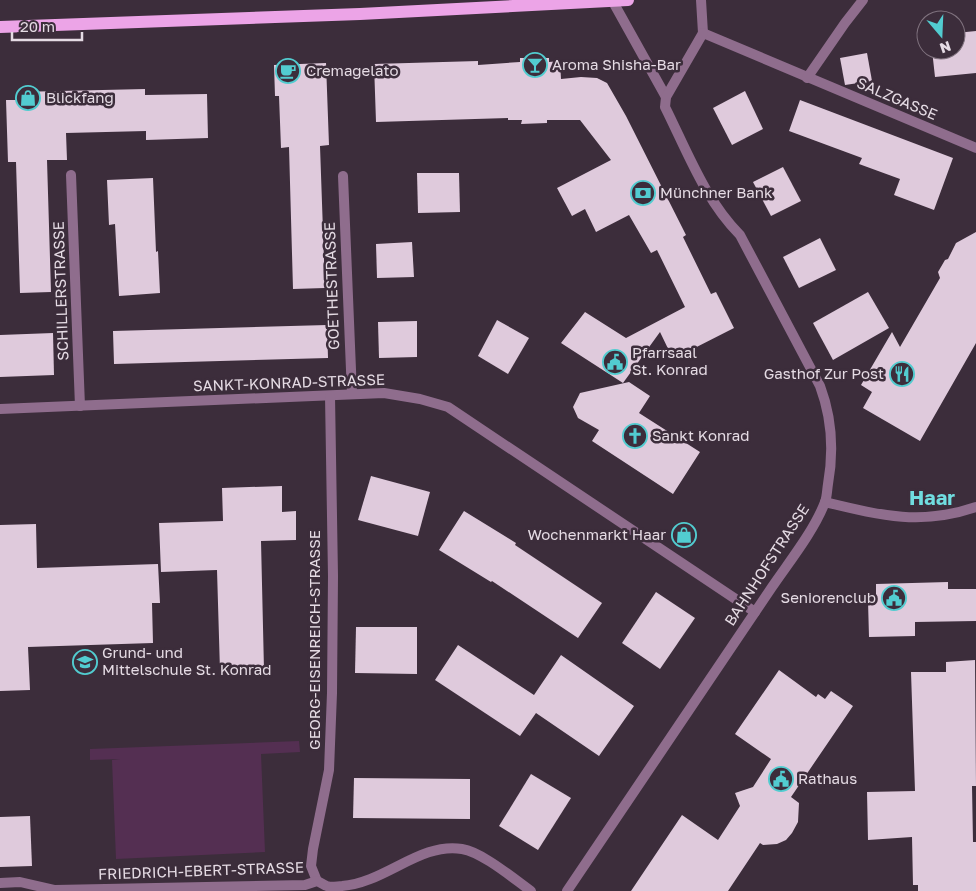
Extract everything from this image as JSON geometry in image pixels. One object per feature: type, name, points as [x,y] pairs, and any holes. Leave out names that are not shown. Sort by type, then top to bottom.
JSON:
[{"type":"main road","points":[[0,28],[628,0]]},
{"type":"street","name":"BAHNHOFSTRASSE","points":[[567,891],[798,550],[825,502],[832,450],[826,404],[820,386],[740,235],[715,206],[665,107],[666,97],[612,0]]},
{"type":"street","points":[[666,97],[703,33],[700,0]]},
{"type":"street","points":[[807,78],[863,0]]},
{"type":"street","name":"SALZGASSE","points":[[703,33],[976,148]]},
{"type":"street","name":"SCHILLERSTRASSE","points":[[71,175],[80,406]]},
{"type":"street","name":"GOETHESTRASSE","points":[[342,176],[352,394]]},
{"type":"street","name":"SANKT-KONRAD-STRASSE","points":[[0,409],[384,393],[420,399],[448,407],[755,612]]},
{"type":"street","name":"GEORG-EISENREICH-STRASSE","points":[[317,881],[311,866],[312,849],[329,770],[332,693],[333,576],[330,396]]},
{"type":"street","points":[[825,502],[869,513],[902,517],[936,517],[976,507]]},
{"type":"street","name":"FRIEDRICH-EBERT-STRASSE","points":[[0,883],[20,882],[55,890],[305,885],[317,881],[328,887],[370,880],[421,855],[448,848],[464,849],[476,854],[531,891]]},
{"type":"shaded area","points":[[299,741],[300,752],[261,754],[265,852],[116,859],[112,760],[120,759],[90,760],[90,749]]},
{"type":"building","points":[[976,31],[976,73],[935,77],[933,60],[966,60],[966,32]]},
{"type":"building","points":[[867,53],[872,81],[845,85],[840,58]]},
{"type":"building","points":[[520,58],[549,58],[549,62],[560,61],[561,79],[597,78],[607,83],[626,116],[686,235],[683,237],[711,294],[716,292],[734,328],[673,359],[660,332],[623,383],[561,343],[585,312],[626,338],[685,307],[657,250],[651,253],[629,215],[596,232],[585,209],[572,216],[557,188],[611,160],[580,120],[547,120],[547,123],[521,124],[522,120],[508,120],[508,118],[376,122],[374,64],[478,61],[478,65],[520,62]]},
{"type":"building","points":[[326,63],[329,145],[320,146],[325,288],[293,289],[289,147],[281,148],[279,96],[275,96],[274,65]]},
{"type":"building","points":[[145,89],[145,95],[207,94],[208,138],[146,140],[146,131],[66,133],[67,160],[47,160],[51,292],[20,293],[16,162],[8,162],[6,100],[18,100],[17,92]]},
{"type":"building","points":[[745,91],[763,129],[732,145],[713,108]]},
{"type":"building","points":[[800,100],[953,158],[934,210],[894,195],[900,179],[859,164],[862,158],[789,131]]},
{"type":"building","points":[[783,167],[801,201],[771,216],[753,182]]},
{"type":"building","points":[[417,173],[459,173],[460,212],[418,213]]},
{"type":"building","points":[[153,178],[156,252],[158,251],[160,293],[119,296],[115,224],[109,225],[107,180]]},
{"type":"building","points":[[976,232],[976,343],[920,441],[863,408],[872,392],[861,385],[892,332],[900,347],[940,278],[938,272],[945,260],[948,259],[956,243]]},
{"type":"building","points":[[820,238],[836,270],[799,288],[783,257]]},
{"type":"building","points":[[412,242],[414,277],[377,278],[376,244]]},
{"type":"building","points":[[868,292],[889,328],[833,360],[813,323]]},
{"type":"building","points":[[497,320],[529,338],[508,374],[478,356]]},
{"type":"building","points":[[417,321],[417,357],[379,358],[378,322]]},
{"type":"building","points":[[327,325],[328,358],[114,364],[113,331]]},
{"type":"building","points":[[53,333],[54,375],[0,377],[0,335]]},
{"type":"building","name":"Sankt Konrad","points":[[629,382],[650,396],[639,413],[700,452],[673,494],[592,441],[599,430],[578,418],[573,407],[580,393]]},
{"type":"building","points":[[371,476],[430,492],[418,536],[358,520]]},
{"type":"building","points":[[282,486],[282,512],[296,511],[296,540],[261,541],[264,670],[220,671],[217,570],[161,572],[159,523],[223,521],[222,488]]},
{"type":"building","points":[[464,511],[516,543],[515,545],[602,603],[578,638],[492,581],[439,550]]},
{"type":"building","points":[[36,524],[37,568],[158,564],[160,603],[152,603],[153,643],[28,647],[30,690],[0,691],[0,525]]},
{"type":"building","points":[[948,582],[948,589],[976,589],[976,621],[915,622],[915,636],[869,637],[868,601],[876,601],[876,584]]},
{"type":"building","points":[[656,592],[695,618],[660,669],[622,643]]},
{"type":"building","points":[[356,627],[417,627],[417,674],[355,673]]},
{"type":"building","points":[[458,645],[534,695],[561,655],[634,706],[599,756],[536,713],[520,736],[435,680]]},
{"type":"building","points":[[975,660],[976,786],[972,786],[973,842],[976,842],[976,891],[918,891],[918,885],[913,885],[912,837],[868,840],[867,792],[915,791],[911,672],[946,672],[946,662]]},
{"type":"building","name":"Rathaus","points":[[779,670],[816,697],[818,694],[825,699],[831,691],[853,706],[791,797],[799,803],[798,822],[792,833],[786,840],[777,844],[763,845],[760,843],[728,891],[631,891],[682,815],[718,840],[740,806],[735,793],[753,787],[771,759],[735,734]]},
{"type":"building","points":[[531,774],[571,798],[538,850],[499,826]]},
{"type":"building","points":[[354,778],[470,779],[470,819],[353,818]]},
{"type":"building","points":[[30,816],[32,866],[0,867],[0,817]]},
{"type":"place","name":"Aroma Shisha-Bar","points":[[535,65]]},
{"type":"place","name":"Cremagelato","points":[[288,71]]},
{"type":"place","name":"Blickfang","points":[[28,98]]},
{"type":"place","name":"Münchner Bank","points":[[643,193]]},
{"type":"place","name":"Pfarrsaal St. Konrad","points":[[615,362]]},
{"type":"place","name":"Gasthof Zur Post","points":[[902,374]]},
{"type":"place","name":"Sankt Konrad","points":[[635,436]]},
{"type":"place","name":"Wochenmarkt Haar","points":[[684,535]]},
{"type":"place","name":"Seniorenclub","points":[[894,598]]},
{"type":"place","name":"Grund- und Mittelschule St. Konrad","points":[[85,662]]},
{"type":"place","name":"Rathaus","points":[[781,779]]},
{"type":"district","name":"Haar","points":[[932,498]]}]
